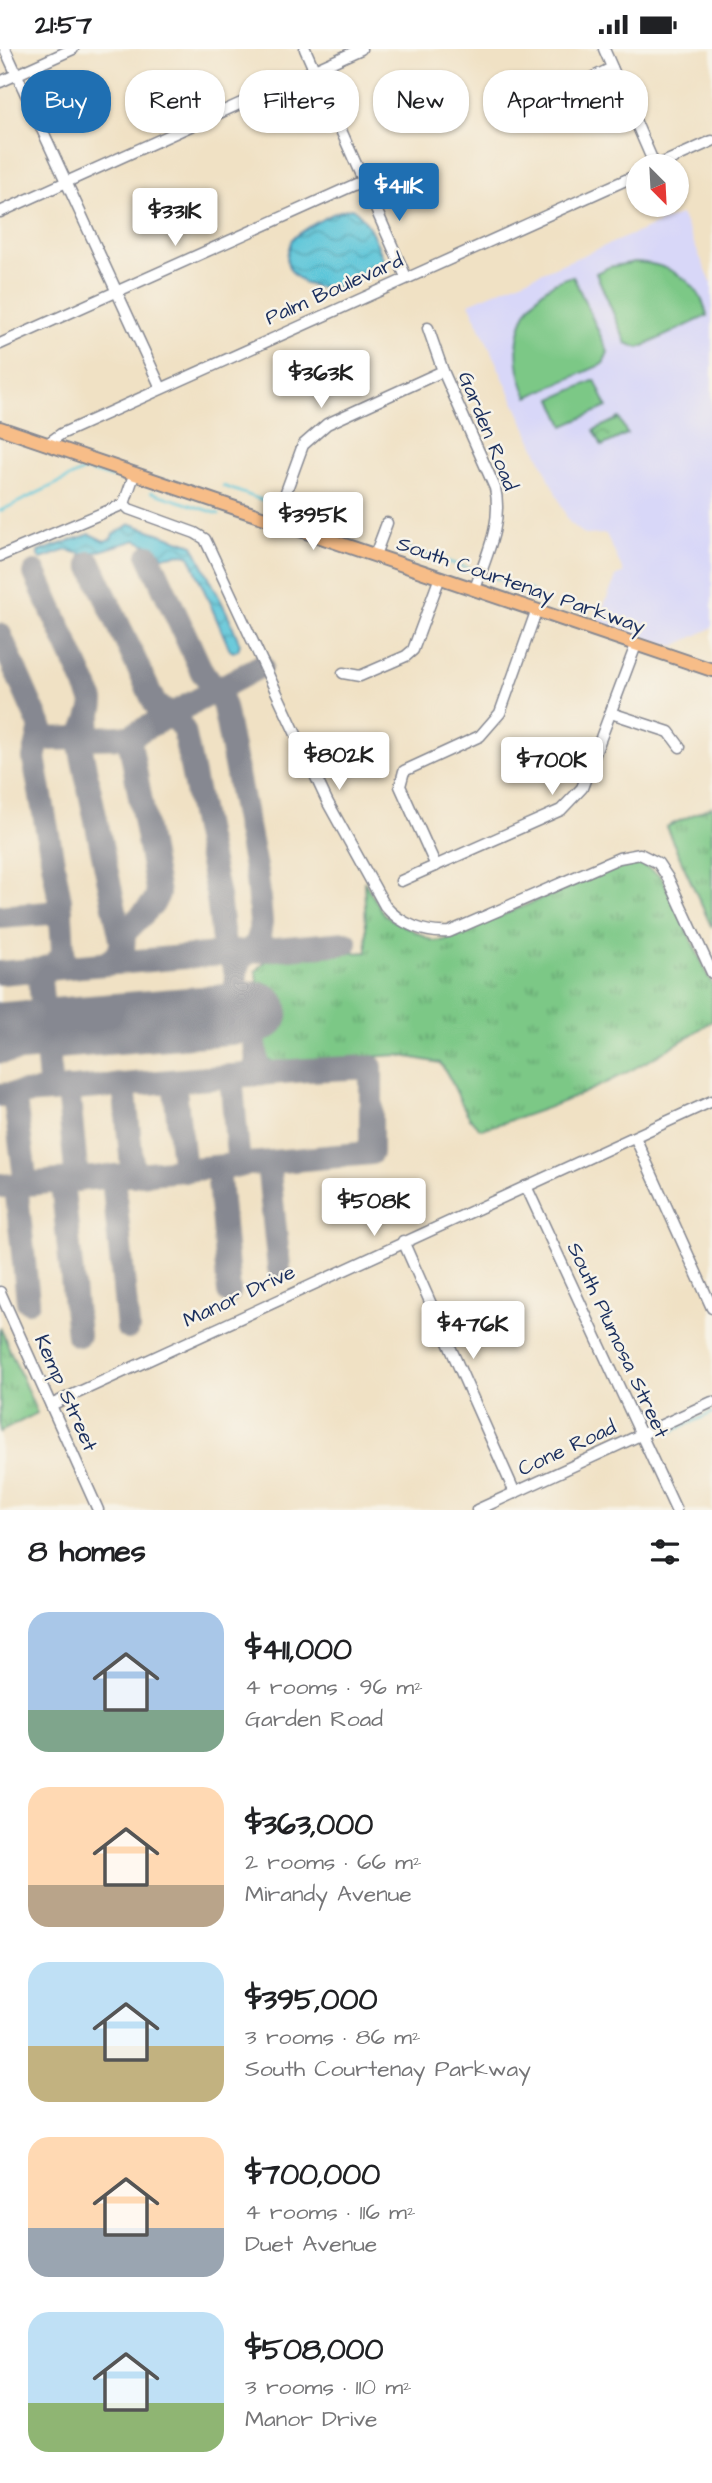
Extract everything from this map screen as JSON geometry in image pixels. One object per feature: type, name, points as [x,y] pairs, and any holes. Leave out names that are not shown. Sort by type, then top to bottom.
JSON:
[{"type":"main road","name":"South Courtenay Parkway","points":[[0,428],[712,670]]},
{"type":"street","points":[[5,49],[161,388]]},
{"type":"street","points":[[0,82],[73,49]]},
{"type":"street","points":[[305,49],[315,70],[361,49]]},
{"type":"street","points":[[604,49],[650,154]]},
{"type":"street","points":[[608,70],[612,68]]},
{"type":"street","points":[[0,212],[239,104]]},
{"type":"street","points":[[342,133],[406,277]]},
{"type":"street","points":[[682,154],[712,141]]},
{"type":"street","name":"Palm Boulevard","points":[[47,444],[61,434],[161,388],[626,180]]},
{"type":"street","points":[[0,344],[363,181]]},
{"type":"street","name":"Garden Road","points":[[428,328],[443,372],[498,500],[497,523],[475,589]]},
{"type":"street","points":[[275,522],[303,445],[315,432],[327,424],[443,372]]},
{"type":"street","points":[[0,555],[124,504],[134,475]]},
{"type":"street","points":[[124,504],[129,509],[205,539],[328,803],[385,906],[395,917],[433,933],[449,932],[619,858],[640,854],[658,863],[668,878],[712,973]]},
{"type":"street","points":[[375,555],[387,523]]},
{"type":"street","points":[[343,673],[360,676],[406,656],[413,650],[440,577]]},
{"type":"street","points":[[436,866],[400,786],[404,771],[480,736],[500,713],[537,612]]},
{"type":"street","points":[[401,881],[561,810],[582,788],[636,645]]},
{"type":"street","points":[[611,713],[668,732],[680,747]]},
{"type":"street","name":"Manor Drive","points":[[51,1405],[712,1101]]},
{"type":"street","points":[[635,1137],[712,1308]]},
{"type":"street","name":"South Plumosa Street","points":[[526,1186],[676,1510]]},
{"type":"street","points":[[403,1241],[515,1493]]},
{"type":"street","name":"Kemp Street","points":[[0,1291],[98,1510]]},
{"type":"street","name":"Cone Road","points":[[477,1510],[712,1402]]},
{"type":"shaded area","points":[[674,217],[682,217],[712,284],[712,628],[674,646],[596,624],[616,577],[624,573],[606,534],[585,535],[569,522],[469,303]]},
{"type":"green space","points":[[635,262],[659,266],[681,276],[698,293],[707,316],[639,348],[626,343],[596,273],[609,267]]},
{"type":"green space","points":[[573,276],[608,352],[603,364],[528,397],[518,361],[521,324],[540,294],[554,283]]},
{"type":"green space","points":[[595,380],[607,407],[564,426],[552,399]]},
{"type":"green space","points":[[619,418],[627,434],[602,446],[594,430]]},
{"type":"green space","points":[[712,806],[712,928],[666,827]]},
{"type":"green space","points":[[627,862],[643,865],[662,877],[712,984],[712,1021],[630,1071],[543,1110],[481,1129],[463,1107],[440,1063],[398,1055],[274,1063],[268,1060],[256,971],[269,958],[367,952],[364,881],[385,916],[433,941],[444,940]]},
{"type":"green space","points":[[0,1327],[37,1413],[0,1432]]},
{"type":"water","points":[[352,208],[368,225],[384,261],[381,270],[339,286],[308,285],[292,271],[287,261],[292,239],[328,216]]},
{"type":"water","points":[[131,524],[193,545],[229,617],[240,644],[238,650],[230,650],[189,555],[163,556],[157,549],[136,540],[86,555],[66,550],[41,559],[38,556],[38,552],[90,534],[104,541],[111,539],[113,534]]},
{"type":"waterway","points":[[0,511],[85,470],[112,478]]},
{"type":"waterway","points":[[223,486],[273,504]]},
{"type":"waterway","points":[[151,492],[219,514]]},
{"type":"waterway","points":[[292,509],[361,533]]},
{"type":"waterway","points":[[401,546],[470,569]]},
{"type":"waterway","points":[[490,576],[532,591]]},
{"type":"waterway","points":[[668,1433],[712,1413]]},
{"type":"taxiway","points":[[149,556],[202,672],[217,689],[224,707],[257,878],[261,922],[258,942],[240,960],[236,972]]},
{"type":"taxiway","points":[[90,563],[155,704],[177,720],[184,731],[218,897],[223,940],[236,972]]},
{"type":"taxiway","points":[[35,573],[93,701],[80,745],[122,944],[116,957],[107,963]]},
{"type":"taxiway","points":[[0,635],[41,728],[34,758],[60,901],[63,950],[61,958],[53,965],[39,970],[51,1091]]},
{"type":"taxiway","points":[[40,739],[129,737],[261,666]]},
{"type":"taxiway","points":[[123,949],[124,933],[153,904],[158,894],[129,737]]},
{"type":"taxiway","points":[[0,917],[61,912]]},
{"type":"taxiway","points":[[0,973],[346,943]]},
{"type":"taxiway","points":[[234,957],[236,989],[231,1003],[220,1015],[237,1017],[249,1026],[255,1041],[258,1074]]},
{"type":"taxiway","points":[[0,1095],[371,1067],[371,1153],[0,1185]]},
{"type":"taxiway","points":[[231,1076],[239,1166]]},
{"type":"taxiway","points":[[174,1081],[184,1171]]},
{"type":"taxiway","points":[[124,1085],[133,1175]]},
{"type":"taxiway","points":[[68,1089],[77,1180]]},
{"type":"taxiway","points":[[14,1094],[26,1184]]},
{"type":"taxiway","points":[[268,1163],[279,1268]]},
{"type":"taxiway","points":[[218,1168],[229,1292]]},
{"type":"taxiway","points":[[113,1177],[128,1328]]},
{"type":"taxiway","points":[[62,1181],[78,1335]]},
{"type":"taxiway","points":[[16,1185],[28,1301]]},
{"type":"runway","points":[[0,1033],[258,1012]]}]
